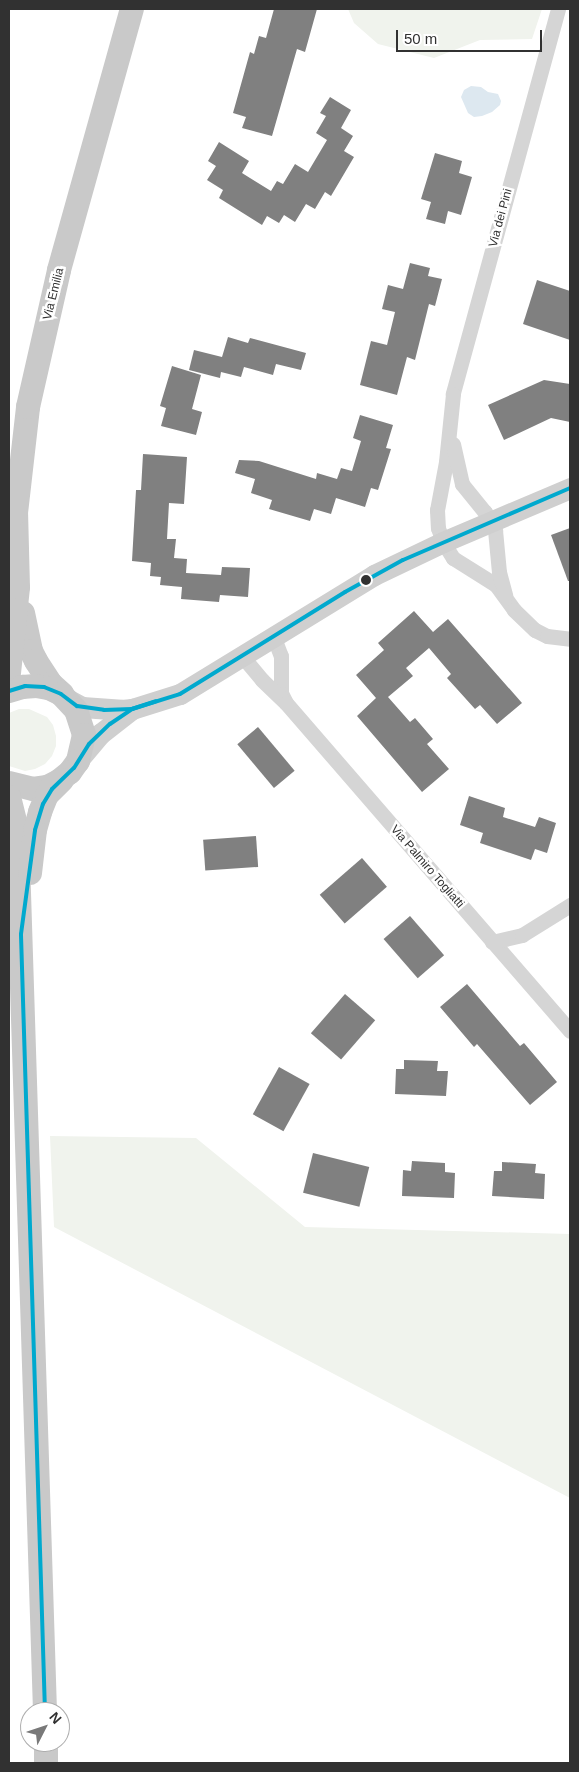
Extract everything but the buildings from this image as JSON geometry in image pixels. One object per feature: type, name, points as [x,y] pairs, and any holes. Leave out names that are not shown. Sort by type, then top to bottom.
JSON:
[{"type":"main road","name":"Via Emilia","points":[[9,673],[18,587],[16,513],[28,407],[59,270],[132,9]]},
{"type":"main road","name":"Via Emilia","points":[[18,587],[31,651],[45,676],[76,710],[82,724],[84,740],[79,759]]},
{"type":"main road","points":[[9,691],[22,686],[38,686],[52,689],[66,698]]},
{"type":"main road","points":[[21,934],[38,821],[47,796],[74,768],[79,759]]},
{"type":"main road","points":[[9,783],[22,788],[38,788],[51,785],[63,779]]},
{"type":"main road","points":[[9,797],[17,830],[45,1702]]},
{"type":"street","name":"Via dei Pini","points":[[443,542],[438,528],[437,510],[450,428],[453,394],[558,9]]},
{"type":"street","name":"Via dei Pini","points":[[450,428],[462,484],[492,521]]},
{"type":"street","points":[[66,698],[82,707],[104,710],[132,709],[180,694],[374,575],[443,542],[570,488]]},
{"type":"street","points":[[492,521],[497,537],[502,586],[507,602]]},
{"type":"street","points":[[443,542],[453,558],[496,585],[507,602],[535,630],[547,636],[570,639]]},
{"type":"street","name":"Via Palmiro Togliatti","points":[[274,638],[281,656],[281,693],[286,702]]},
{"type":"street","name":"Via Palmiro Togliatti","points":[[242,656],[258,676],[286,702],[570,1031]]},
{"type":"street","points":[[79,759],[100,734],[132,709]]},
{"type":"street","points":[[492,942],[522,935],[570,905]]},
{"type":"shaded area","points":[[348,9],[542,9],[532,39],[480,40],[434,58],[378,44],[354,23]]},
{"type":"shaded area","points":[[471,86],[481,87],[488,92],[498,94],[501,101],[500,105],[492,112],[474,117],[468,113],[461,97],[464,90]]},
{"type":"shaded area","points":[[19,709],[29,709],[47,717],[53,725],[56,736],[56,746],[52,756],[45,764],[25,771],[9,766],[9,713]]},
{"type":"shaded area","points":[[50,1136],[196,1138],[305,1227],[570,1234],[570,1498],[54,1227]]},
{"type":"transit line","points":[[45,1702],[21,934],[35,830],[43,804],[52,789],[74,768],[89,744],[110,724],[132,709],[180,694],[345,592],[403,560],[570,488]]},
{"type":"transit line","points":[[9,691],[25,686],[44,687],[61,694],[77,706],[104,710],[132,709],[156,701]]}]
